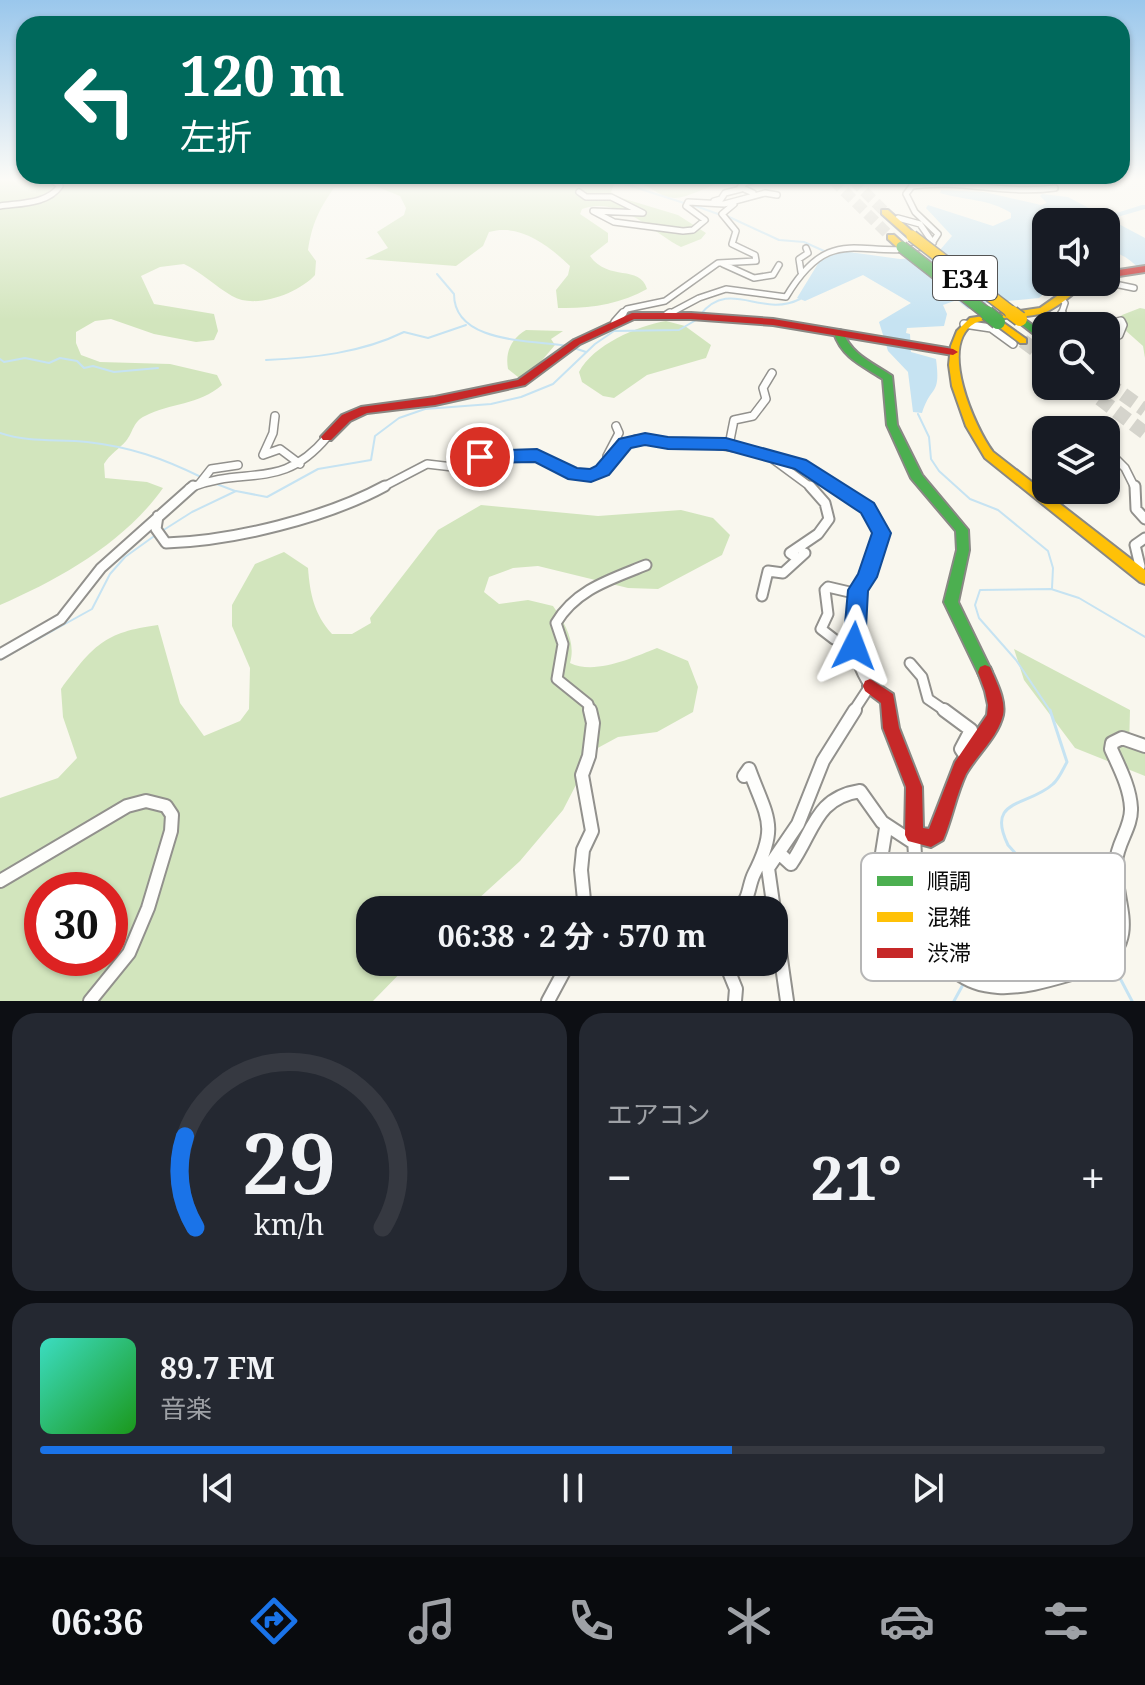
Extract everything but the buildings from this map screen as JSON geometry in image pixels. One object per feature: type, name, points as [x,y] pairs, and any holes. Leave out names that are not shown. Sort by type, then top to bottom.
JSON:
[{"type":"main road","name":"E34","points":[[897,227],[902,240],[1018,342]]},
{"type":"main road","name":"E34","points":[[902,240],[1032,324]]},
{"type":"main road","points":[[1066,296],[1040,311],[986,317],[964,324],[954,337],[953,352],[965,419],[972,437],[989,455],[1138,573]]},
{"type":"main road","points":[[327,437],[346,418],[365,410],[435,401],[521,383],[532,378],[569,347],[632,316],[700,316],[846,334],[953,352]]},
{"type":"main road","points":[[846,334],[839,342],[845,350],[888,378],[892,425],[917,478],[962,530],[963,550],[951,602],[999,708],[988,734],[967,758],[937,834],[931,838],[914,839],[914,787],[891,728],[888,699],[870,686]]},
{"type":"street","points":[[651,227],[683,231],[697,227]]},
{"type":"street","points":[[615,322],[627,309],[643,309],[671,301],[682,294],[687,283],[708,273],[713,266],[757,260],[755,255],[733,245],[731,241],[736,231],[732,227]]},
{"type":"street","points":[[923,227],[933,243]]},
{"type":"street","points":[[667,315],[682,305],[731,288],[773,298],[786,297],[801,272],[818,257],[840,247],[908,251],[933,243],[938,234],[930,227]]},
{"type":"street","points":[[801,272],[798,255],[808,249],[818,257]]},
{"type":"street","points":[[722,263],[758,279],[773,275],[779,265]]},
{"type":"street","points":[[1120,285],[1134,288]]},
{"type":"street","points":[[1062,299],[1065,303],[1062,312]]},
{"type":"street","points":[[964,324],[989,325],[1018,342]]},
{"type":"street","points":[[729,445],[734,420],[756,413],[766,399],[763,388],[772,373]]},
{"type":"street","points":[[275,416],[273,433],[263,455],[284,450],[300,464]]},
{"type":"street","points":[[608,464],[607,456],[619,433],[616,426]]},
{"type":"street","points":[[201,480],[273,474],[300,464],[327,437]]},
{"type":"street","points":[[158,516],[156,529],[162,540],[170,544],[202,542],[293,521],[359,500],[427,464],[453,467],[488,455],[537,455],[574,474],[597,474],[625,444],[636,439],[729,445],[763,452],[809,469],[860,502],[874,517],[881,538],[858,594],[854,646],[861,673],[870,686],[823,761],[798,824],[779,853],[754,875],[748,896]]},
{"type":"street","points":[[762,596],[768,571],[783,573],[801,556],[790,553],[825,527],[829,519],[829,509],[795,470],[763,452]]},
{"type":"street","points":[[1120,463],[1131,474],[1136,486],[1136,509],[1145,519]]},
{"type":"street","points":[[0,654],[61,619],[101,568],[181,493],[217,467],[238,465]]},
{"type":"street","points":[[1138,573],[1140,566],[1135,545],[1145,538]]},
{"type":"street","points":[[584,896],[583,850],[592,831],[582,775],[589,756],[593,723],[588,704],[557,679],[563,644],[556,623],[560,613],[585,592],[646,565]]},
{"type":"street","points":[[834,639],[821,629],[828,614],[825,590],[828,587],[858,594]]},
{"type":"street","points":[[910,663],[922,677],[928,699],[971,730],[961,749],[967,758]]},
{"type":"street","points":[[1120,853],[1129,829],[1131,810],[1128,792],[1111,749],[1112,743],[1122,738],[1145,746]]},
{"type":"street","points":[[744,776],[749,769],[771,829],[766,865],[787,1001]]},
{"type":"street","points":[[779,853],[791,864],[827,803],[848,791],[860,791],[886,828],[914,839],[915,853]]},
{"type":"street","points":[[0,881],[127,806],[146,801],[166,806],[172,815],[171,831],[148,908],[129,953],[90,1001]]},
{"type":"street","points":[[882,853],[886,828]]},
{"type":"street","points":[[548,1001],[561,976]]},
{"type":"street","points":[[731,976],[736,989],[735,1001]]},
{"type":"street","points":[[970,981],[999,987],[1028,981]]},
{"type":"green space","points":[[0,227],[314,227],[308,250],[316,261],[315,275],[299,288],[276,298],[242,300],[184,264],[160,267],[141,276],[154,304],[214,314],[218,331],[214,340],[196,342],[154,334],[111,319],[95,321],[76,332],[81,355],[100,362],[170,364],[217,375],[222,385],[204,396],[141,418],[126,441],[104,464],[105,478],[147,482],[163,488],[130,525],[68,571],[0,605]]},
{"type":"green space","points":[[385,227],[599,227],[608,233],[608,242],[590,256],[606,269],[638,277],[647,289],[616,302],[558,308],[556,290],[568,275],[570,266],[543,244],[522,233],[489,232],[483,246],[456,266],[365,259],[388,248],[377,232]]},
{"type":"green space","points":[[649,227],[696,227],[706,233],[701,239],[681,247]]},
{"type":"green space","points":[[1145,309],[1145,358],[1143,346],[1120,326],[1122,315]]},
{"type":"green space","points":[[666,321],[685,326],[711,345],[706,358],[647,375],[614,398],[603,396],[582,382],[579,372],[605,345],[629,332]]},
{"type":"green space","points":[[526,330],[563,331],[551,339],[555,345],[527,378],[518,377],[508,369],[507,363],[513,342]]},
{"type":"green space","points":[[481,505],[598,516],[681,510],[713,518],[730,535],[722,555],[658,589],[628,588],[538,566],[513,568],[489,577],[484,592],[499,604],[528,600],[553,606],[570,640],[570,663],[602,666],[657,648],[688,661],[698,687],[693,712],[657,732],[618,737],[594,750],[563,810],[520,861],[481,896],[356,896],[356,976],[397,976],[373,1001],[0,1001],[0,798],[58,778],[77,758],[63,717],[61,689],[82,662],[112,637],[158,625],[180,703],[204,736],[240,721],[249,709],[250,668],[232,626],[232,605],[255,564],[284,552],[308,568],[314,603],[332,634],[352,634],[371,623],[370,618],[438,530]]},
{"type":"green space","points":[[1014,649],[1130,710],[1129,747],[1145,751],[1145,776],[1075,748],[1024,680]]},
{"type":"water","points":[[943,227],[1032,227],[1032,296],[1041,296],[987,303],[968,309],[957,300],[943,305],[947,314],[944,326],[907,328],[911,352],[936,359],[936,385],[922,413],[913,412],[908,372],[888,351],[879,322],[911,303],[863,275],[805,301],[797,298],[827,249],[900,259],[934,257],[952,236]]},
{"type":"water","points":[[1120,227],[1145,238],[1145,273],[1122,256]]},
{"type":"waterway","points":[[750,227],[779,240],[804,242],[824,251]]},
{"type":"waterway","points":[[437,274],[454,294],[457,310],[467,322],[481,331],[516,340],[568,346]]},
{"type":"waterway","points":[[700,315],[711,304],[723,299],[772,305],[800,299]]},
{"type":"waterway","points":[[162,531],[192,512],[236,491],[267,497],[318,469],[371,460],[375,436],[399,418],[425,409],[491,404],[521,397],[553,384],[595,344],[614,331],[679,330],[696,320]]},
{"type":"waterway","points":[[266,360],[336,353],[371,345],[404,332],[428,338],[466,325]]},
{"type":"waterway","points":[[574,348],[586,352]]},
{"type":"waterway","points":[[0,359],[4,362],[25,358],[49,363],[60,358],[77,361],[84,368],[93,366],[114,372],[158,368]]},
{"type":"waterway","points":[[918,414],[929,437],[931,459],[939,471],[970,499],[998,510],[1048,551],[1053,568],[1052,588]]},
{"type":"waterway","points":[[0,433],[132,450],[201,477]]},
{"type":"waterway","points":[[214,483],[235,491]]},
{"type":"waterway","points":[[0,660],[92,609],[110,574],[125,557],[157,534]]},
{"type":"waterway","points":[[1050,711],[1016,660],[979,618],[975,605],[980,590],[1051,589],[1079,598],[1145,637]]},
{"type":"waterway","points":[[1015,853],[1002,830],[1006,811],[1053,784],[1067,762],[1050,711]]},
{"type":"waterway","points":[[954,1001],[965,981]]},
{"type":"waterway","points":[[1121,981],[1132,1001]]},
{"type":"tunnel","points":[[881,227],[891,237]]},
{"type":"tunnel","points":[[1023,341],[1032,348]]},
{"type":"tunnel","points":[[1120,392],[1145,410]]},
{"type":"tunnel","points":[[1101,400],[1145,433]]},
{"type":"traffic: fast","points":[[902,247],[998,322]]},
{"type":"traffic: fast","points":[[1020,319],[1032,328]]},
{"type":"traffic: fast","points":[[839,333],[852,354],[888,378],[892,425],[917,478],[962,530],[963,550],[951,602],[985,672]]},
{"type":"traffic: slow","points":[[902,227],[912,236]]},
{"type":"traffic: slow","points":[[912,236],[1020,319]]},
{"type":"traffic: slow","points":[[891,237],[902,247]]},
{"type":"traffic: slow","points":[[1063,296],[1043,310],[973,320],[961,331],[955,346],[957,386],[971,426],[989,455],[1145,578]]},
{"type":"traffic: slow","points":[[998,322],[1023,341]]},
{"type":"traffic: jam","points":[[1120,273],[1145,269]]},
{"type":"traffic: jam","points":[[327,437],[346,418],[365,410],[435,401],[521,383],[577,342],[632,316],[691,316],[773,322],[953,352]]},
{"type":"traffic: jam","points":[[870,686],[888,699],[891,728],[914,787],[914,835],[931,838],[937,834],[961,768],[995,716],[993,691],[985,672]]},
{"type":"route","points":[[480,457],[537,455],[579,476],[591,475],[602,470],[625,444],[645,439],[668,443],[726,444],[800,464],[867,508],[881,533],[867,577],[858,590],[854,646]]}]
